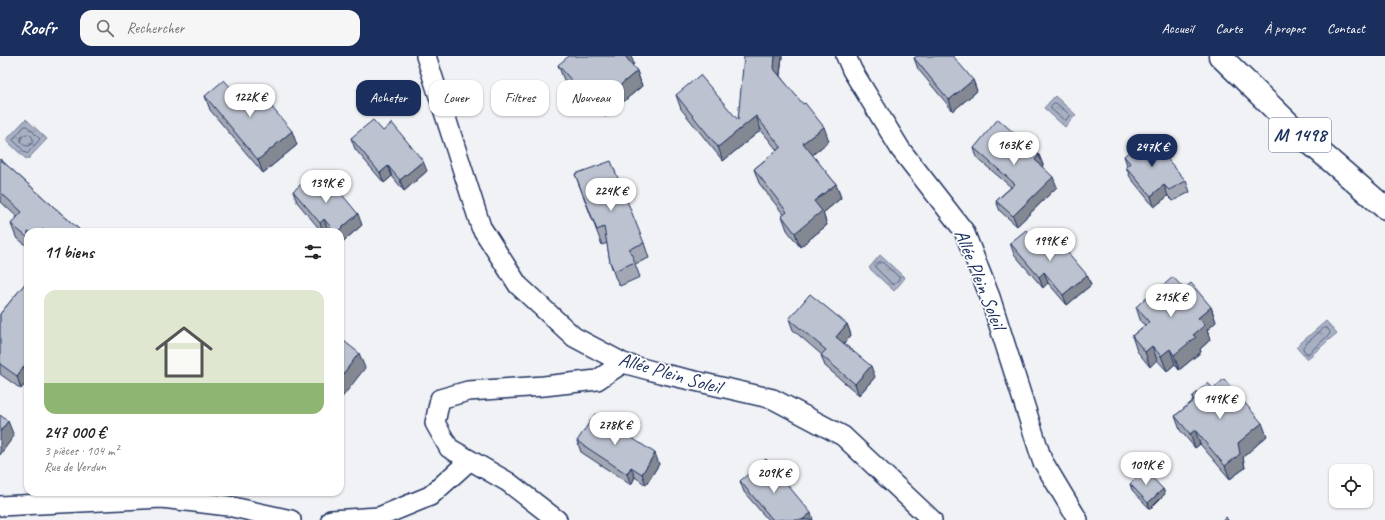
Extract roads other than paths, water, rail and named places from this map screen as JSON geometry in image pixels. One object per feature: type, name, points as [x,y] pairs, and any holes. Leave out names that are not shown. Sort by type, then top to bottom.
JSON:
[{"type":"main road","name":"M 1498","points":[[1220,56],[1302,136],[1385,208]]},
{"type":"street","name":"Allée Plein Soleil","points":[[426,56],[481,227],[518,285],[574,337],[623,363],[773,399],[843,436],[932,520]]},
{"type":"street","name":"Allée Plein Soleil","points":[[846,56],[852,70],[901,150],[964,231],[990,297],[1042,460],[1078,520]]},
{"type":"street","points":[[557,520],[508,482],[449,448],[435,423],[440,399],[468,391],[544,386],[597,380],[623,363]]},
{"type":"street","points":[[331,520],[379,517],[430,496],[470,460]]},
{"type":"street","points":[[0,506],[162,498],[228,506],[291,520]]},
{"type":"water","points":[[1055,96],[1076,115],[1065,127],[1044,108]]},
{"type":"water","points":[[26,119],[47,139],[27,160],[6,140]]},
{"type":"water","points":[[880,255],[905,278],[894,291],[869,268]]},
{"type":"water","points":[[1326,321],[1337,333],[1307,359],[1296,347]]}]
